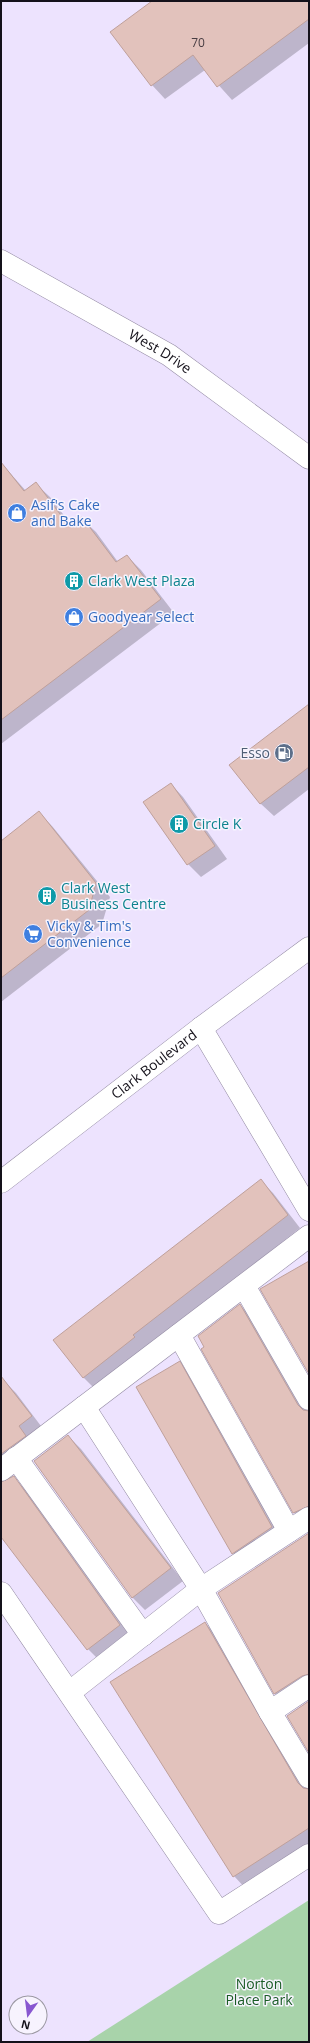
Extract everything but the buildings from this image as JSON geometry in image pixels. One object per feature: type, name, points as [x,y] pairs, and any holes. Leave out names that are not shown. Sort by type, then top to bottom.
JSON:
[{"type":"street","name":"West Drive","points":[[1,261],[169,355],[309,458]]},
{"type":"street","name":"Clark Boulevard","points":[[1,1182],[201,1028],[309,948]]},
{"type":"street","points":[[201,1028],[309,1210]]},
{"type":"street","points":[[142,1635],[9,1464],[309,1236]]},
{"type":"street","points":[[244,1286],[309,1399]]},
{"type":"street","points":[[179,1335],[289,1531]]},
{"type":"street","points":[[84,1407],[201,1589],[270,1712],[309,1777]]},
{"type":"street","points":[[70,1692],[201,1589],[309,1518]]},
{"type":"street","points":[[1,1593],[70,1692],[219,1913],[309,1855]]},
{"type":"street","points":[[270,1712],[309,1686]]},
{"type":"green space","name":"Norton Place Park","points":[[309,1900],[309,2042],[87,2042]]},
{"type":"place","name":"Asif's Cake and Bake","points":[[17,513]]},
{"type":"place","name":"Clark West Plaza","points":[[74,581]]},
{"type":"place","name":"Goodyear Select","points":[[74,617]]},
{"type":"place","name":"Esso","points":[[284,753]]},
{"type":"place","name":"Circle K","points":[[179,824]]},
{"type":"place","name":"Clark West Business Centre","points":[[47,896]]},
{"type":"place","name":"Vicky & Tim's Convenience","points":[[33,934]]}]
